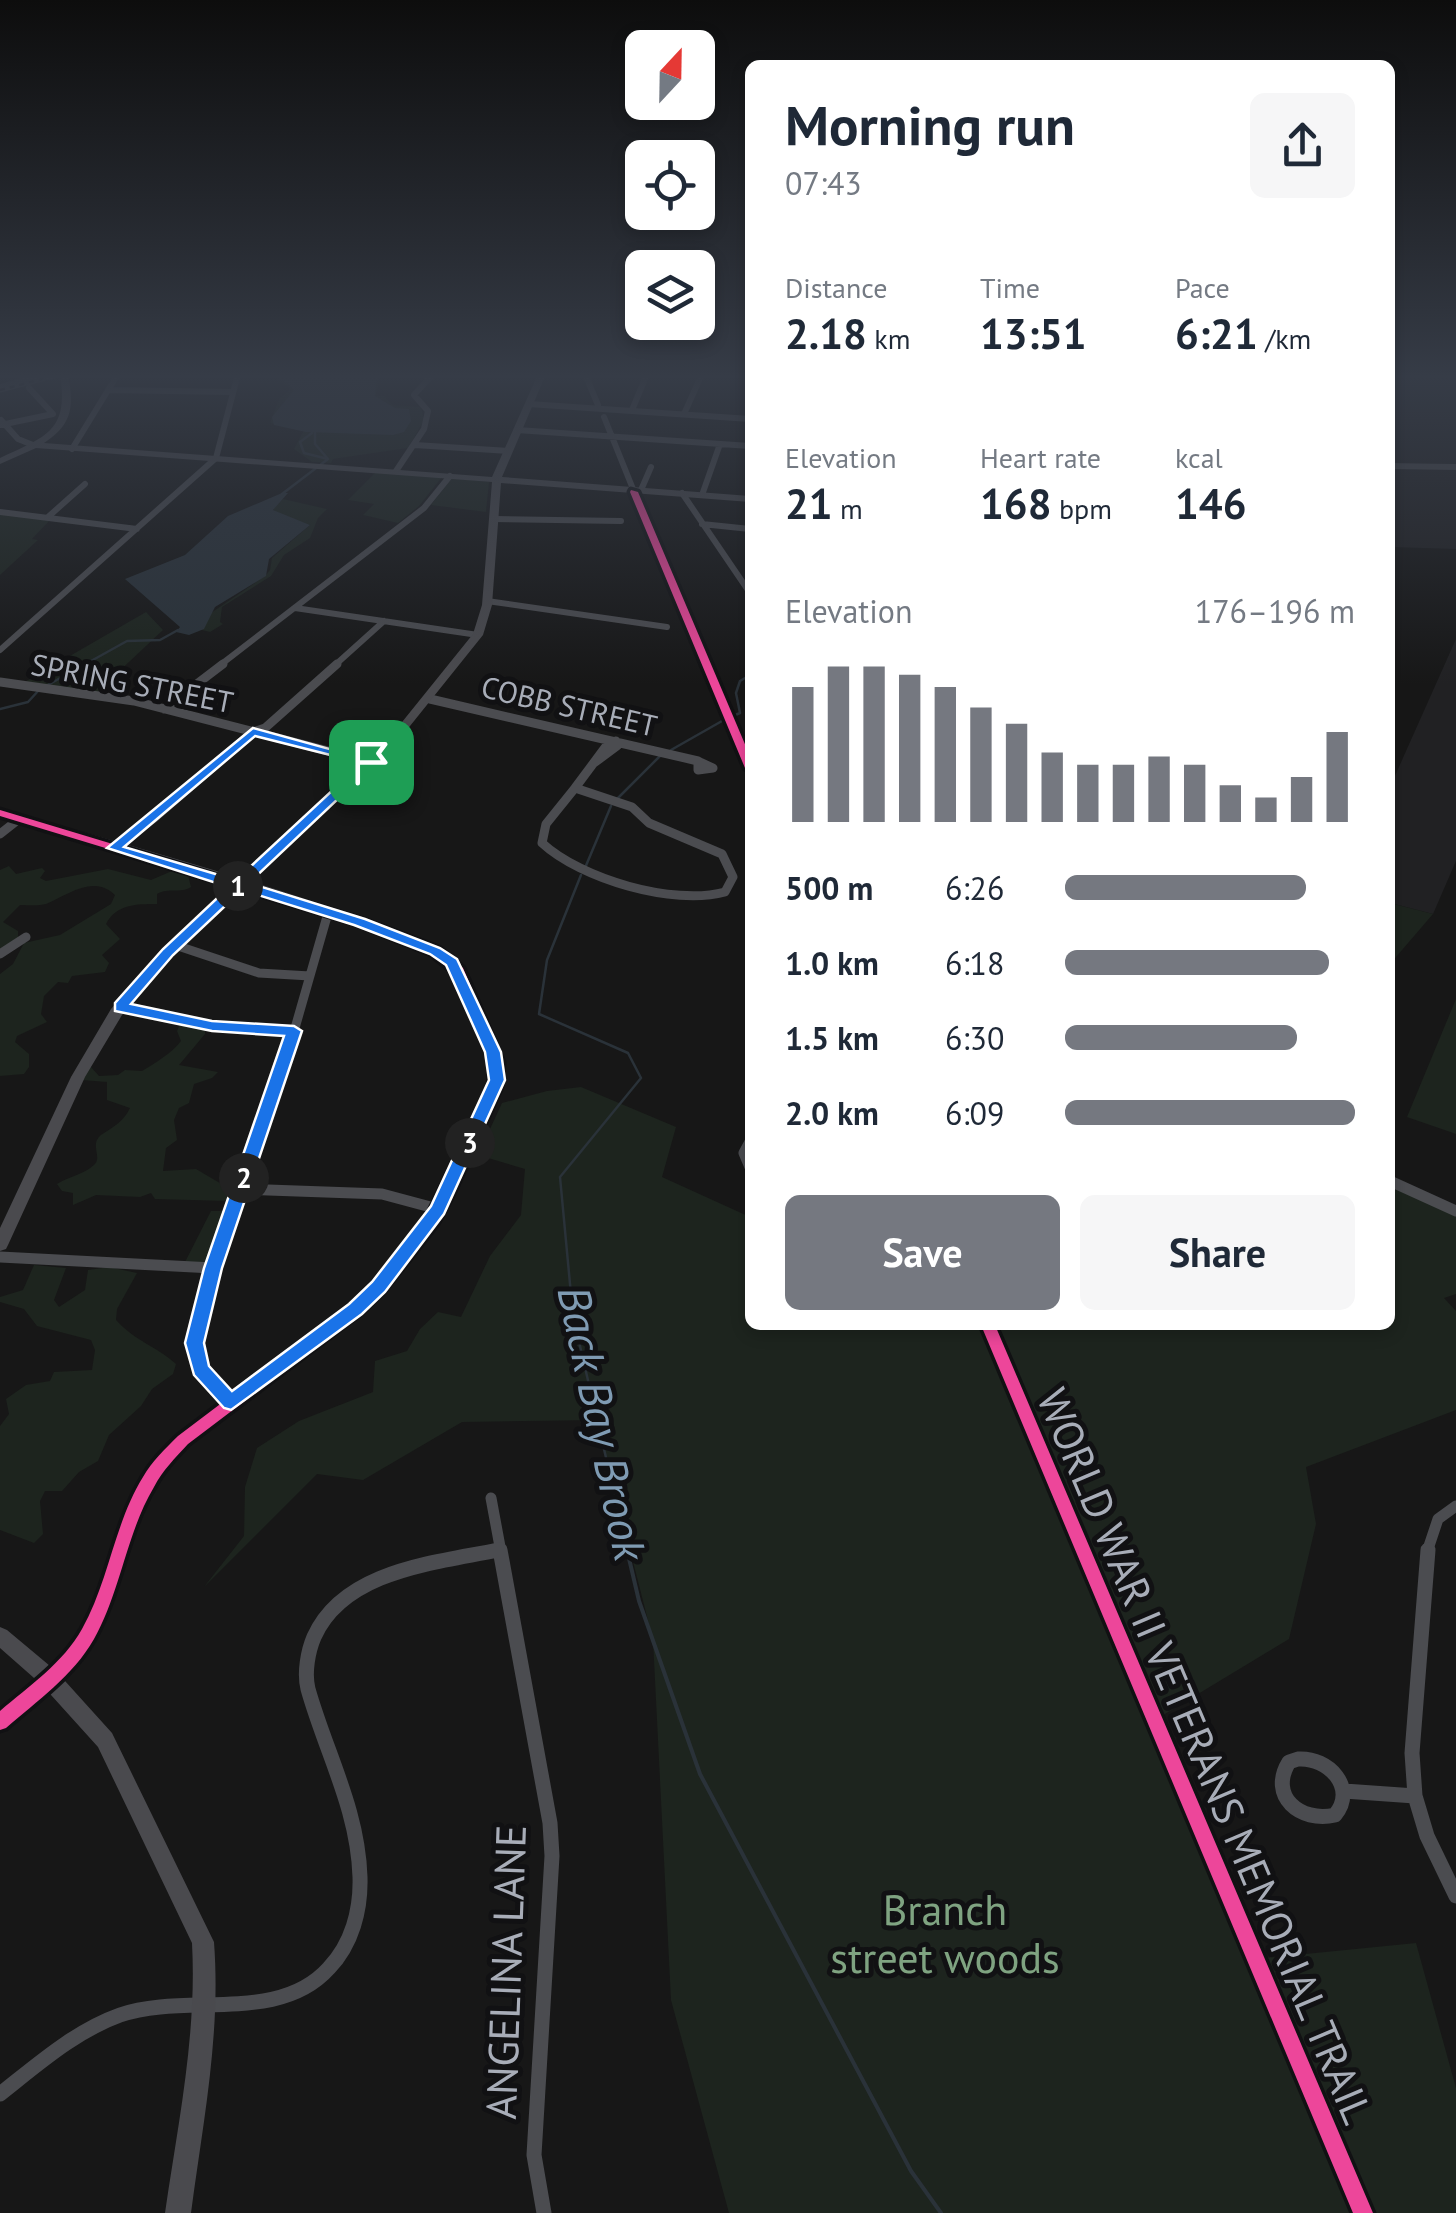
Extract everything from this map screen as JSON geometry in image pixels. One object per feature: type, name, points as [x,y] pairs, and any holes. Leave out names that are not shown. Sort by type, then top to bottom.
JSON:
[{"type":"main road","points":[[470,477],[745,499]]},
{"type":"main road","points":[[0,1244],[7,1211],[120,1007],[176,944],[371,762],[430,698],[478,635],[487,601],[497,479]]},
{"type":"main road","points":[[0,1636],[49,1678],[105,1740],[196,1920],[206,1964],[178,2213]]},
{"type":"street","points":[[0,650],[195,477]]},
{"type":"street","points":[[164,708],[424,508],[449,477]]},
{"type":"street","points":[[631,477],[637,490]]},
{"type":"street","points":[[637,490],[645,477]]},
{"type":"street","points":[[702,495],[708,477]]},
{"type":"street","points":[[48,517],[85,484]]},
{"type":"street","points":[[682,493],[745,586]]},
{"type":"street","points":[[0,512],[138,528]]},
{"type":"street","points":[[492,519],[622,521]]},
{"type":"street","points":[[702,524],[745,528]]},
{"type":"street","points":[[487,601],[667,627]]},
{"type":"street","points":[[295,608],[478,635]]},
{"type":"street","points":[[114,848],[253,732],[265,728],[384,621]]},
{"type":"street","name":"SPRING STREET","points":[[0,682],[164,708],[371,762]]},
{"type":"street","name":"COBB STREET","points":[[430,698],[698,760]]},
{"type":"street","points":[[575,788],[638,810],[649,823],[726,856],[732,884],[725,892],[714,895],[614,885],[548,850],[541,837],[546,824],[594,763],[617,746],[616,741]]},
{"type":"street","points":[[0,814],[239,885],[418,944],[452,962],[498,1071],[495,1087],[438,1209],[368,1299],[169,1452],[144,1483],[90,1631],[68,1662],[0,1722]]},
{"type":"street","points":[[0,834],[20,819]]},
{"type":"street","points":[[231,1402],[201,1370],[194,1343],[213,1268],[294,1031],[328,913]]},
{"type":"street","points":[[0,954],[26,937]]},
{"type":"street","points":[[176,944],[259,973],[310,976]]},
{"type":"street","points":[[120,1007],[212,1026],[294,1031]]},
{"type":"street","points":[[1395,1183],[1456,1212]]},
{"type":"street","points":[[240,1190],[382,1194],[438,1209]]},
{"type":"street","points":[[0,1257],[213,1268]]},
{"type":"street","name":"ANGELINA LANE","points":[[491,1498],[550,1823],[552,1856],[534,2155],[544,2213]]},
{"type":"street","points":[[1456,1506],[1438,1519],[1426,1556],[1412,1753],[1415,1796],[1434,1854],[1456,1896]]},
{"type":"street","points":[[0,2094],[54,2050],[100,2022],[124,2013],[291,1996],[310,1986],[331,1967],[351,1938],[360,1909],[352,1805],[307,1685],[306,1666],[320,1623],[333,1607],[369,1581],[498,1550]]},
{"type":"street","points":[[1312,1759],[1330,1768],[1344,1791],[1340,1810],[1329,1818],[1314,1819],[1287,1803],[1280,1776],[1289,1762],[1312,1759]]},
{"type":"street","points":[[1344,1791],[1415,1796]]},
{"type":"shaded area","points":[[1395,477],[1456,477],[1456,549],[1395,547]]},
{"type":"shaded area","points":[[288,493],[273,510],[310,525],[269,559],[266,576],[215,607],[204,629],[189,635],[176,632],[180,627],[125,579],[185,555],[228,516]]},
{"type":"shaded area","points":[[1456,639],[1456,861],[1433,914],[1395,904],[1395,776]]},
{"type":"green space","points":[[371,477],[442,477],[419,506],[398,523],[363,515],[374,504],[348,500]]},
{"type":"green space","points":[[452,478],[489,482],[486,512],[431,505]]},
{"type":"green space","points":[[283,499],[327,509],[318,518],[310,538],[284,555],[271,576],[222,607],[223,624],[210,632],[202,630],[211,613],[265,576],[272,558],[310,525],[275,512],[273,508]]},
{"type":"green space","points":[[0,513],[51,519],[32,539],[38,540],[0,575]]},
{"type":"green space","points":[[146,612],[163,630],[96,693],[23,683]]},
{"type":"green space","points":[[9,866],[16,874],[42,868],[45,871],[40,878],[46,881],[108,869],[151,880],[172,871],[188,875],[191,887],[157,894],[157,904],[128,906],[115,912],[106,924],[120,939],[102,955],[109,963],[105,972],[72,976],[68,983],[58,982],[44,996],[41,1014],[47,1022],[17,1036],[15,1042],[29,1054],[29,1067],[24,1074],[0,1076],[0,974],[13,964],[24,943],[60,935],[111,904],[115,895],[107,889],[89,886],[46,904],[20,905],[3,922],[18,931],[18,939],[0,950],[0,870]]},
{"type":"green space","points":[[1395,904],[1433,914],[1395,958]]},
{"type":"green space","points":[[1456,999],[1456,1134],[1407,1117]]},
{"type":"green space","points":[[180,1024],[205,1028],[205,1034],[179,1065],[218,1072],[194,1084],[189,1103],[179,1108],[174,1120],[177,1140],[166,1148],[163,1171],[196,1169],[235,1192],[227,1201],[155,1199],[151,1193],[140,1197],[96,1195],[73,1205],[73,1193],[62,1191],[57,1184],[94,1165],[98,1139],[130,1108],[107,1100],[107,1082],[82,1080],[90,1066],[99,1076],[142,1071],[181,1041],[177,1031]]},
{"type":"green space","name":"Branch street woods","points":[[581,1087],[676,1127],[662,1177],[745,1215],[745,1330],[1395,1330],[1395,1184],[1456,1209],[1456,1294],[1444,1298],[1456,1311],[1456,1410],[1306,1467],[1316,1524],[1289,1639],[1155,1720],[1255,1959],[1416,1943],[1456,2088],[1456,2213],[729,2213],[671,2000],[653,1640],[597,1420],[462,1422],[363,1480],[317,1474],[204,1587],[244,1536],[245,1487],[257,1448],[299,1421],[373,1392],[375,1361],[407,1351],[420,1329],[438,1312],[461,1317],[490,1256],[521,1215],[525,1169],[478,1155],[502,1103]]},
{"type":"green space","points":[[211,1211],[228,1211],[209,1265],[184,1264]]},
{"type":"green space","points":[[34,1265],[66,1268],[54,1300],[59,1307],[85,1290],[88,1270],[109,1267],[137,1273],[117,1309],[116,1320],[176,1364],[173,1374],[152,1389],[141,1406],[109,1435],[98,1461],[79,1472],[62,1491],[45,1491],[40,1501],[43,1534],[34,1543],[0,1530],[0,1426],[9,1414],[6,1399],[26,1385],[50,1381],[54,1372],[92,1370],[95,1350],[91,1340],[37,1326],[24,1309],[0,1302],[0,1297],[23,1290]]},
{"type":"waterway","points":[[282,494],[304,477]]},
{"type":"waterway","points":[[46,686],[127,641],[160,640],[178,630]]},
{"type":"waterway","name":"Back Bay Brook","points":[[733,716],[740,713],[736,693],[745,678]]},
{"type":"waterway","points":[[0,709],[28,702],[39,690]]},
{"type":"waterway","name":"Back Bay Brook","points":[[671,750],[722,721]]},
{"type":"waterway","name":"Back Bay Brook","points":[[616,800],[660,756]]},
{"type":"waterway","name":"Back Bay Brook","points":[[585,868],[611,806]]},
{"type":"waterway","name":"Back Bay Brook","points":[[581,875],[547,960],[539,1014],[628,1053],[641,1078],[560,1177],[573,1316],[628,1552]]},
{"type":"waterway","name":"Back Bay Brook","points":[[627,1550],[639,1601],[700,1774],[911,2171],[941,2213]]},
{"type":"cycle path","points":[[634,492],[745,756]]},
{"type":"cycle path","points":[[0,813],[360,922],[435,951],[459,971],[497,1062],[495,1087],[432,1220],[379,1287],[356,1309],[183,1440],[163,1460],[136,1507],[100,1609],[80,1647],[59,1671],[0,1722]]},
{"type":"cycle path","name":"WORLD WAR II VETERANS MEMORIAL TRAIL","points":[[990,1330],[1363,2213]]},
{"type":"route","points":[[371,762],[239,885],[360,922],[435,951],[452,962],[497,1062],[497,1080],[432,1220],[379,1287],[356,1309],[231,1402],[201,1370],[194,1343],[213,1268],[294,1031],[212,1026],[120,1007],[168,952],[239,885],[114,848],[253,732],[371,762]]}]
